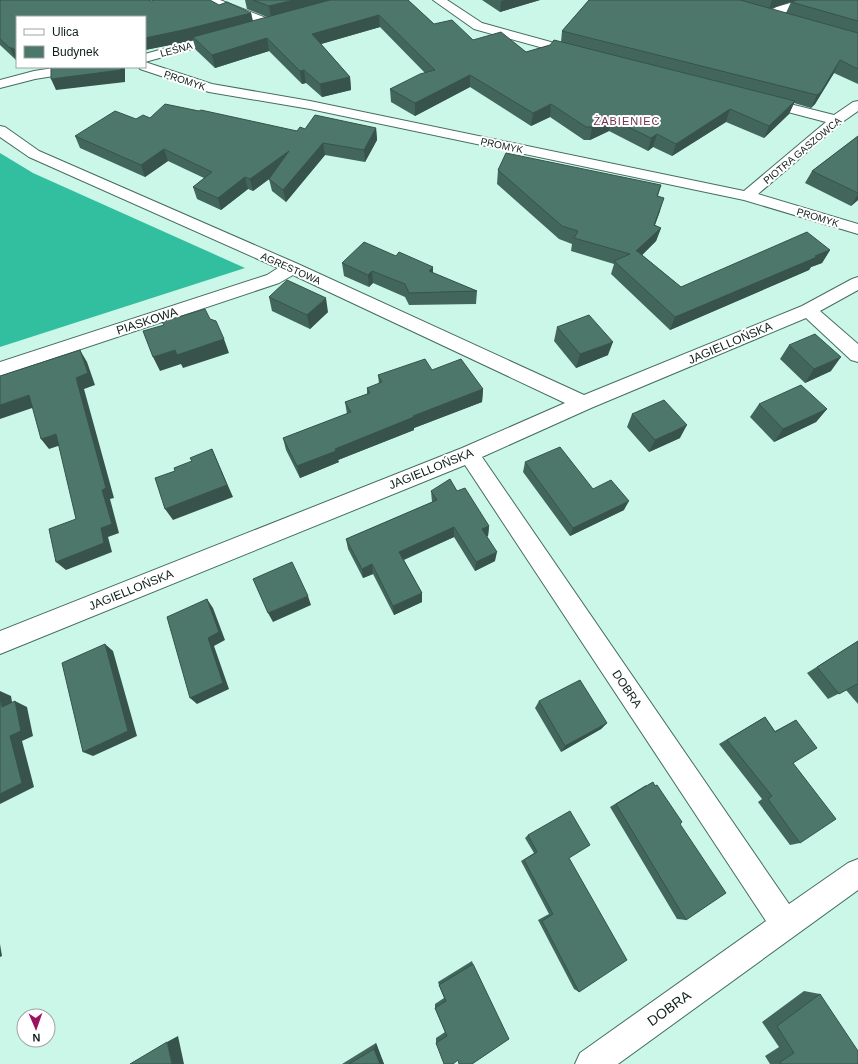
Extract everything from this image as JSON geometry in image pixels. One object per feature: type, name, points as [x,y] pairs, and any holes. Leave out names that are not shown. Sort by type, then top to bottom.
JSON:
[{"type":"street","points":[[210,0],[270,24]]},
{"type":"street","points":[[439,0],[478,26],[590,57]]},
{"type":"street","points":[[770,15],[780,10],[814,0]]},
{"type":"street","points":[[755,12],[785,20]]},
{"type":"street","points":[[248,30],[285,20]]},
{"type":"street","name":"LEŚNA","points":[[146,58],[233,34]]},
{"type":"street","name":"PROMYK","points":[[146,66],[209,88],[310,105],[746,196],[858,229]]},
{"type":"street","points":[[0,84],[34,75],[79,68]]},
{"type":"street","points":[[751,99],[836,120]]},
{"type":"street","name":"PIOTRA GASZOWCA","points":[[746,196],[836,120],[858,105]]},
{"type":"street","name":"AGRESTOWA","points":[[0,130],[34,154],[292,268],[584,403]]},
{"type":"street","name":"PIASKOWA","points":[[0,369],[273,279],[292,268]]},
{"type":"street","name":"JAGIELLOŃSKA","points":[[0,643],[469,454],[584,403],[808,310],[858,283]]},
{"type":"street","points":[[808,310],[858,355]]},
{"type":"street","name":"DOBRA","points":[[469,454],[785,924]]},
{"type":"street","name":"DOBRA","points":[[591,1064],[858,873]]},
{"type":"green space","points":[[0,153],[33,173],[245,268],[0,347]]},
{"type":"building","points":[[0,0],[210,0],[219,5],[227,2],[251,13],[146,38],[146,16],[16,16],[16,51],[0,39]]},
{"type":"building","points":[[253,0],[294,0],[269,6]]},
{"type":"building","points":[[330,0],[408,0],[434,24],[452,20],[473,40],[501,32],[526,52],[550,45],[554,40],[795,101],[769,126],[730,109],[676,144],[657,134],[651,138],[612,119],[592,127],[586,127],[551,104],[533,113],[470,75],[415,103],[390,89],[420,74],[435,70],[379,15],[312,34],[350,77],[320,84],[304,70],[300,71],[267,38],[212,55],[193,37]]},
{"type":"building","points":[[589,0],[740,0],[858,33],[858,69],[840,60],[821,92],[817,95],[562,31]]},
{"type":"building","points":[[797,0],[858,0],[858,21],[791,2]]},
{"type":"building","points":[[51,68],[121,68],[121,70],[51,79]]},
{"type":"building","points":[[165,104],[199,111],[201,110],[297,131],[300,127],[305,129],[315,115],[376,128],[364,150],[323,143],[283,190],[269,179],[289,151],[250,179],[245,177],[218,198],[193,187],[212,172],[164,149],[141,165],[75,136],[115,111],[136,119],[143,115],[150,118]]},
{"type":"building","points":[[858,136],[858,193],[812,171]]},
{"type":"building","points":[[506,153],[661,185],[657,196],[664,198],[654,225],[661,228],[636,251],[681,287],[807,232],[830,250],[815,256],[817,257],[675,317],[614,261],[630,254],[574,238],[578,231],[562,226],[498,170]]},
{"type":"building","points":[[364,242],[396,256],[399,252],[433,267],[429,271],[477,291],[409,293],[405,284],[372,271],[368,275],[342,263]]},
{"type":"building","points":[[287,280],[326,298],[307,315],[269,297]]},
{"type":"building","points":[[205,309],[210,319],[216,321],[224,339],[177,355],[175,350],[153,357],[143,331],[164,325],[162,322]]},
{"type":"building","points":[[589,315],[613,342],[580,354],[557,327]]},
{"type":"building","points":[[815,334],[841,357],[814,369],[789,345]]},
{"type":"building","points":[[80,350],[88,373],[76,378],[106,488],[102,490],[112,524],[101,528],[104,543],[56,562],[49,529],[76,519],[56,434],[41,439],[29,395],[0,405],[0,376]]},
{"type":"building","points":[[425,359],[432,370],[461,359],[483,389],[413,416],[414,417],[335,449],[336,451],[297,466],[283,438],[351,412],[345,402],[370,393],[367,388],[382,382],[378,375]]},
{"type":"building","points":[[801,385],[827,409],[783,429],[759,404]]},
{"type":"building","points":[[664,400],[687,425],[655,440],[632,414]]},
{"type":"building","points":[[560,447],[593,489],[611,480],[629,501],[573,528],[525,462]]},
{"type":"building","points":[[212,449],[227,485],[165,509],[155,478],[175,471],[174,468],[192,461],[190,458]]},
{"type":"building","points":[[450,479],[457,491],[465,488],[489,526],[482,529],[497,552],[476,562],[454,527],[399,552],[422,593],[393,606],[372,564],[362,569],[346,539],[437,500],[431,491]]},
{"type":"building","points":[[292,562],[308,596],[268,613],[253,579]]},
{"type":"building","points":[[207,599],[219,632],[208,638],[223,683],[190,698],[167,617]]},
{"type":"building","points":[[858,641],[858,685],[857,684],[839,694],[817,667]]},
{"type":"building","points":[[105,644],[128,731],[83,752],[62,663]]},
{"type":"building","points":[[580,680],[607,723],[565,746],[539,701]]},
{"type":"building","points":[[0,698],[2,707],[15,701],[21,731],[10,736],[22,783],[0,794]]},
{"type":"building","points":[[765,717],[775,732],[796,720],[817,748],[793,763],[836,819],[800,843],[768,799],[772,796],[727,740]]},
{"type":"building","points":[[653,782],[655,786],[657,785],[682,822],[680,824],[726,893],[686,920],[616,804]]},
{"type":"building","points":[[570,811],[590,845],[569,858],[627,960],[579,992],[542,921],[553,914],[524,860],[537,852],[528,835]]},
{"type":"building","points":[[473,964],[509,1039],[472,1064],[459,1064],[458,1060],[453,1064],[444,1064],[436,1043],[447,1036],[435,1008],[446,1001],[439,985]]},
{"type":"building","points":[[820,994],[858,1051],[858,1064],[781,1064],[780,1062],[794,1053],[777,1026]]},
{"type":"building","points":[[167,1042],[172,1064],[130,1064]]},
{"type":"building","points":[[374,1049],[380,1064],[349,1064]]},
{"type":"district","name":"ŻABIENIEC","points":[[627,121]]}]
